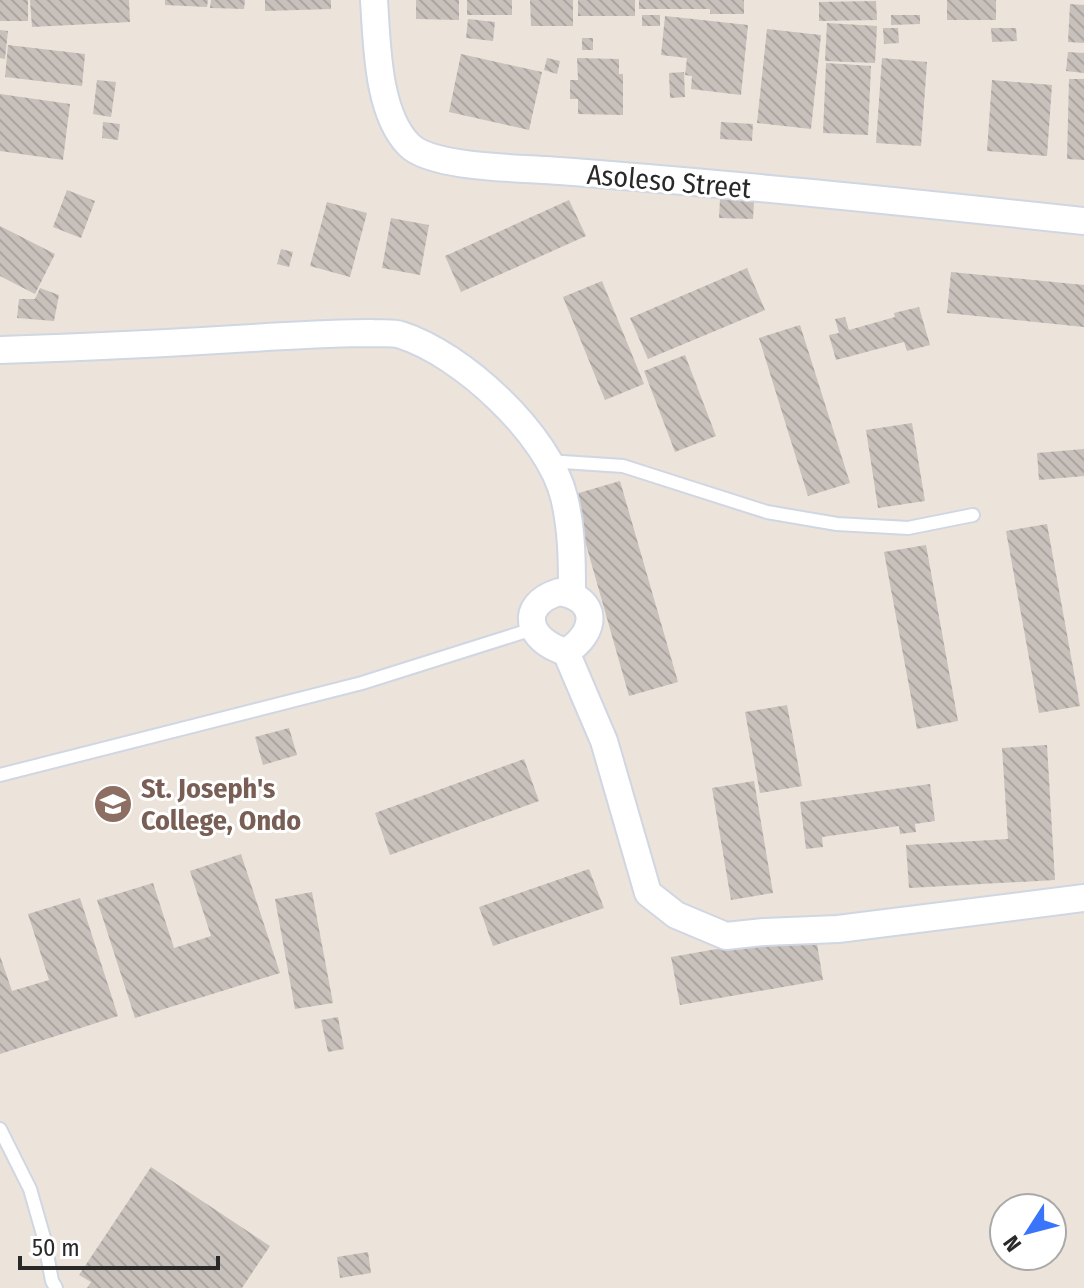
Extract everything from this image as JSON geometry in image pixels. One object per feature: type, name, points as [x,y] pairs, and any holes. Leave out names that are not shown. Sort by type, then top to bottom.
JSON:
[{"type":"street","name":"Asoleso Street","points":[[374,0],[379,64],[392,120],[410,147],[447,161],[1084,221]]},
{"type":"street","points":[[0,350],[135,346],[340,333],[398,334],[431,347],[466,371],[523,422],[548,461],[564,496],[571,550],[572,594]]},
{"type":"street","points":[[559,592],[572,594],[583,602],[589,613],[590,626],[585,638],[566,652],[551,648],[540,640],[533,629],[537,604],[559,592]]},
{"type":"street","points":[[566,652],[604,741],[648,893],[676,915],[726,936],[838,929],[1084,898]]},
{"type":"lane","points":[[548,461],[623,466],[767,512],[837,524],[908,528],[973,515]]},
{"type":"lane","points":[[0,775],[362,683],[533,629]]},
{"type":"lane","points":[[0,1129],[30,1189],[56,1288]]},
{"type":"building","points":[[0,0],[28,0],[28,21],[0,21]]},
{"type":"building","points":[[30,0],[129,0],[130,22],[32,27]]},
{"type":"building","points":[[165,0],[208,0],[207,7],[165,5]]},
{"type":"building","points":[[211,0],[245,0],[244,9],[210,8]]},
{"type":"building","points":[[265,0],[331,0],[331,9],[265,11]]},
{"type":"building","points":[[416,0],[459,0],[459,20],[416,19]]},
{"type":"building","points":[[467,0],[512,0],[512,15],[467,15]]},
{"type":"building","points":[[530,0],[573,0],[573,26],[531,26]]},
{"type":"building","points":[[578,0],[635,0],[635,16],[578,16]]},
{"type":"building","points":[[639,0],[744,0],[744,14],[710,14],[710,9],[639,9]]},
{"type":"building","points":[[947,0],[996,0],[996,20],[947,20]]},
{"type":"building","points":[[876,1],[877,20],[819,21],[819,2]]},
{"type":"building","points":[[1070,4],[1084,5],[1084,43],[1068,42]]},
{"type":"building","points":[[642,15],[660,15],[660,26],[642,26]]},
{"type":"building","points":[[891,15],[920,15],[920,24],[891,25]]},
{"type":"building","points":[[665,16],[748,25],[741,95],[691,89],[692,76],[685,75],[687,58],[661,55]]},
{"type":"building","points":[[468,19],[495,22],[493,41],[466,38]]},
{"type":"building","points":[[827,23],[877,26],[875,63],[825,61]]},
{"type":"building","points":[[883,28],[898,28],[899,43],[884,44]]},
{"type":"building","points":[[991,28],[1016,28],[1017,41],[992,42]]},
{"type":"building","points":[[767,29],[821,35],[811,129],[757,123]]},
{"type":"building","points":[[0,30],[8,31],[5,59],[0,58]]},
{"type":"building","points":[[582,38],[593,38],[593,50],[582,50]]},
{"type":"building","points":[[8,45],[85,54],[82,86],[5,77]]},
{"type":"building","points":[[1068,52],[1084,53],[1084,73],[1066,71]]},
{"type":"building","points":[[461,54],[542,72],[529,130],[449,112]]},
{"type":"building","points":[[547,58],[560,61],[557,74],[544,70]]},
{"type":"building","points":[[577,58],[619,59],[619,74],[623,74],[623,115],[578,114],[578,99],[570,99],[570,80],[578,80]]},
{"type":"building","points":[[882,58],[927,62],[921,146],[876,143]]},
{"type":"building","points":[[826,63],[871,66],[868,135],[823,133]]},
{"type":"building","points":[[684,72],[685,97],[670,98],[669,73]]},
{"type":"building","points":[[1069,79],[1084,79],[1084,160],[1067,159]]},
{"type":"building","points":[[97,80],[116,82],[111,117],[93,114]]},
{"type":"building","points":[[992,80],[1052,85],[1047,156],[987,151]]},
{"type":"building","points":[[0,94],[70,104],[63,160],[0,151]]},
{"type":"building","points":[[103,122],[120,124],[118,140],[102,138]]},
{"type":"building","points":[[721,122],[753,124],[752,141],[720,139]]},
{"type":"building","points":[[67,190],[95,201],[81,238],[53,227]]},
{"type":"building","points":[[720,199],[754,201],[753,219],[719,218]]},
{"type":"building","points":[[569,200],[586,236],[461,292],[445,256]]},
{"type":"building","points":[[327,202],[367,213],[350,277],[310,266]]},
{"type":"building","points":[[391,218],[429,225],[420,275],[382,268]]},
{"type":"building","points":[[0,226],[55,254],[35,294],[0,276]]},
{"type":"building","points":[[281,249],[293,252],[289,267],[277,264]]},
{"type":"building","points":[[747,268],[765,310],[648,359],[630,318]]},
{"type":"building","points":[[951,272],[1084,285],[1084,327],[947,313]]},
{"type":"building","points":[[602,281],[644,384],[605,400],[563,297]]},
{"type":"building","points":[[40,288],[59,295],[54,321],[17,318],[19,299],[35,299]]},
{"type":"building","points":[[919,307],[930,345],[907,351],[904,342],[836,360],[829,335],[839,333],[835,319],[845,317],[849,330]]},
{"type":"building","points":[[800,325],[850,483],[808,496],[759,338]]},
{"type":"building","points":[[685,355],[716,436],[675,452],[644,371]]},
{"type":"building","points":[[912,423],[925,501],[878,508],[866,430]]},
{"type":"building","points":[[1084,449],[1084,476],[1039,480],[1037,453]]},
{"type":"building","points":[[620,481],[678,682],[629,696],[572,495]]},
{"type":"building","points":[[1047,524],[1080,706],[1039,713],[1006,531]]},
{"type":"building","points":[[926,545],[958,721],[917,729],[884,552]]},
{"type":"building","points":[[787,705],[802,786],[760,793],[745,712]]},
{"type":"building","points":[[289,728],[297,755],[263,765],[255,737]]},
{"type":"building","points":[[1047,745],[1055,880],[909,888],[906,845],[1008,839],[1002,748]]},
{"type":"building","points":[[524,759],[539,801],[390,855],[375,813]]},
{"type":"building","points":[[754,781],[773,893],[731,900],[712,788]]},
{"type":"building","points":[[930,784],[935,821],[915,824],[916,832],[900,834],[899,826],[822,837],[823,847],[806,849],[800,802]]},
{"type":"building","points":[[241,854],[280,973],[135,1018],[97,900],[153,883],[174,948],[211,936],[190,871]]},
{"type":"building","points":[[589,869],[604,908],[493,946],[479,907]]},
{"type":"building","points":[[312,892],[333,1003],[295,1009],[275,899]]},
{"type":"building","points":[[80,898],[118,1016],[0,1054],[0,956],[12,991],[49,980],[28,914]]},
{"type":"building","points":[[815,932],[823,980],[680,1005],[671,957]]},
{"type":"building","points":[[338,1017],[344,1049],[328,1052],[321,1020]]},
{"type":"building","points":[[151,1167],[270,1246],[242,1288],[87,1288],[91,1282],[79,1275]]},
{"type":"building","points":[[368,1252],[371,1273],[340,1278],[337,1257]]},
{"type":"place","name":"St. Joseph's College, Ondo","points":[[113,804]]}]
